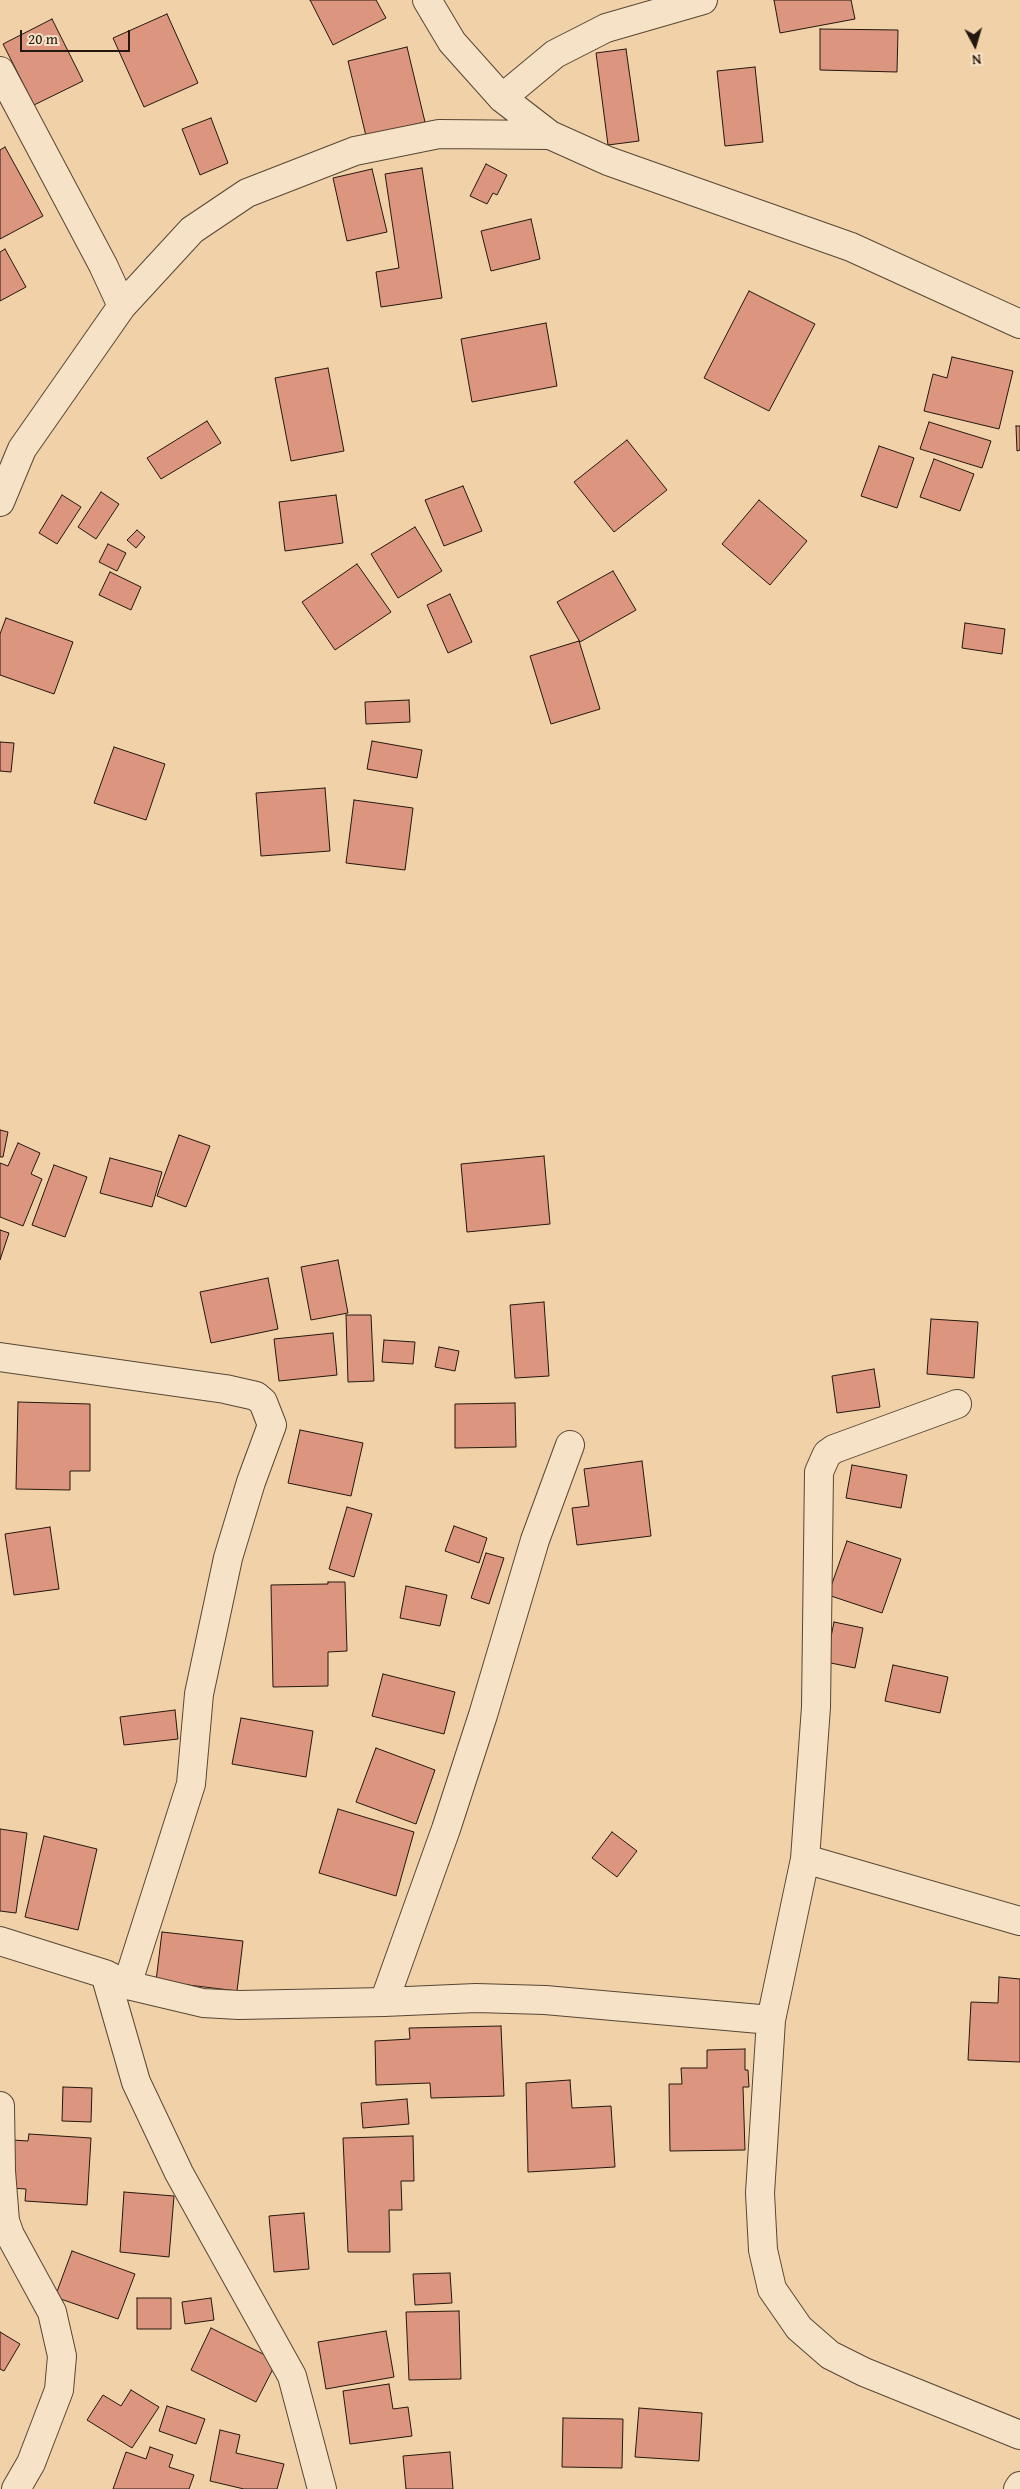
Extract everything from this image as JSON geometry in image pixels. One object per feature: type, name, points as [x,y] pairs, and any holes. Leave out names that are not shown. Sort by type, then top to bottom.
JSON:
[{"type":"street","points":[[427,0],[452,42],[502,98],[550,136],[608,161],[850,248],[1020,324]]},
{"type":"street","points":[[502,98],[555,54],[606,28],[703,0]]},
{"type":"street","points":[[0,71],[103,265],[122,306]]},
{"type":"street","points":[[0,502],[22,449],[122,306],[192,230],[247,193],[355,151],[439,134],[550,136]]},
{"type":"street","points":[[0,1357],[225,1389],[256,1396],[263,1402],[272,1425],[251,1482],[228,1558],[199,1694],[191,1784],[116,1979],[136,2082],[179,2173],[292,2376],[322,2489]]},
{"type":"street","points":[[958,1404],[834,1448],[821,1462],[817,1483],[816,1706],[805,1859],[771,2020],[760,2193],[763,2250],[772,2288],[799,2328],[830,2355],[864,2372],[1020,2435]]},
{"type":"street","points":[[384,2002],[446,1829],[483,1715],[535,1540],[570,1444]]},
{"type":"street","points":[[805,1859],[1020,1921]]},
{"type":"street","points":[[0,1941],[116,1979],[203,2002],[221,2004],[384,2002],[476,1998],[545,2000],[771,2020]]},
{"type":"street","points":[[0,2106],[1,2171],[6,2221],[10,2235],[52,2312],[62,2356],[59,2390],[32,2463],[16,2489]]},
{"type":"building","points":[[310,0],[376,0],[386,18],[333,45]]},
{"type":"building","points":[[774,0],[851,0],[855,19],[780,33]]},
{"type":"building","points":[[167,14],[198,83],[144,107],[113,38]]},
{"type":"building","points":[[52,19],[83,81],[34,105],[3,44]]},
{"type":"building","points":[[820,29],[898,30],[897,72],[820,70]]},
{"type":"building","points":[[407,47],[425,122],[366,136],[348,61]]},
{"type":"building","points":[[626,49],[639,141],[608,145],[596,53]]},
{"type":"building","points":[[755,67],[763,142],[725,146],[717,71]]},
{"type":"building","points":[[211,118],[228,163],[200,175],[182,129]]},
{"type":"building","points":[[5,147],[43,216],[0,239],[0,150]]},
{"type":"building","points":[[486,164],[507,175],[497,195],[493,193],[487,204],[470,196]]},
{"type":"building","points":[[422,168],[442,298],[381,307],[376,272],[399,268],[385,174]]},
{"type":"building","points":[[372,169],[387,232],[347,241],[333,178]]},
{"type":"building","points":[[531,219],[540,259],[491,271],[481,231]]},
{"type":"building","points":[[5,249],[26,287],[0,301],[0,252]]},
{"type":"building","points":[[749,291],[815,324],[769,411],[704,378]]},
{"type":"building","points":[[546,323],[557,386],[472,402],[461,339]]},
{"type":"building","points":[[952,357],[1013,371],[999,429],[924,411],[933,374],[947,378]]},
{"type":"building","points":[[328,368],[344,451],[291,461],[275,378]]},
{"type":"building","points":[[207,421],[221,443],[161,479],[147,458]]},
{"type":"building","points":[[929,422],[991,441],[982,468],[920,449]]},
{"type":"building","points":[[1016,426],[1020,426],[1020,450],[1017,451]]},
{"type":"building","points":[[627,440],[667,490],[614,532],[574,482]]},
{"type":"building","points":[[879,446],[914,458],[897,508],[861,496]]},
{"type":"building","points":[[934,459],[974,474],[960,511],[920,497]]},
{"type":"building","points":[[463,486],[482,531],[444,546],[425,500]]},
{"type":"building","points":[[101,492],[119,504],[96,539],[78,527]]},
{"type":"building","points":[[62,495],[81,507],[57,544],[39,533]]},
{"type":"building","points":[[336,495],[343,543],[285,551],[279,502]]},
{"type":"building","points":[[759,500],[807,541],[770,585],[722,544]]},
{"type":"building","points":[[415,527],[442,571],[398,598],[371,554]]},
{"type":"building","points":[[137,530],[145,537],[136,548],[127,540]]},
{"type":"building","points":[[108,544],[126,553],[117,571],[99,562]]},
{"type":"building","points":[[357,564],[391,612],[335,650],[302,602]]},
{"type":"building","points":[[613,571],[636,610],[580,642],[557,602]]},
{"type":"building","points":[[110,572],[141,587],[131,610],[99,595]]},
{"type":"building","points":[[450,594],[472,642],[448,653],[427,605]]},
{"type":"building","points":[[6,618],[73,642],[54,694],[0,675],[0,634]]},
{"type":"building","points":[[965,623],[1005,629],[1002,654],[962,648]]},
{"type":"building","points":[[579,641],[600,709],[551,724],[530,656]]},
{"type":"building","points":[[409,700],[410,722],[366,724],[365,702]]},
{"type":"building","points":[[372,741],[422,750],[417,778],[367,769]]},
{"type":"building","points":[[0,742],[14,743],[11,772],[0,771]]},
{"type":"building","points":[[114,747],[165,764],[146,820],[94,803]]},
{"type":"building","points":[[325,788],[330,851],[261,856],[256,793]]},
{"type":"building","points":[[354,800],[413,808],[405,870],[346,863]]},
{"type":"building","points":[[0,1130],[8,1132],[3,1157],[0,1157]]},
{"type":"building","points":[[179,1135],[210,1146],[186,1207],[157,1196]]},
{"type":"building","points":[[18,1143],[40,1153],[31,1174],[42,1179],[23,1226],[0,1217],[0,1163],[8,1166]]},
{"type":"building","points":[[544,1156],[550,1224],[467,1232],[461,1164]]},
{"type":"building","points":[[110,1158],[162,1172],[152,1207],[100,1193]]},
{"type":"building","points":[[54,1165],[87,1177],[65,1237],[32,1225]]},
{"type":"building","points":[[0,1230],[9,1233],[0,1260]]},
{"type":"building","points":[[338,1260],[348,1313],[311,1320],[301,1267]]},
{"type":"building","points":[[268,1278],[278,1329],[211,1343],[200,1292]]},
{"type":"building","points":[[544,1302],[549,1376],[515,1378],[510,1305]]},
{"type":"building","points":[[346,1315],[371,1315],[374,1381],[348,1382]]},
{"type":"building","points":[[931,1319],[978,1322],[974,1378],[927,1374]]},
{"type":"building","points":[[333,1333],[337,1375],[279,1381],[274,1339]]},
{"type":"building","points":[[384,1340],[415,1342],[413,1364],[382,1362]]},
{"type":"building","points":[[439,1347],[459,1351],[455,1371],[435,1367]]},
{"type":"building","points":[[874,1369],[880,1407],[837,1413],[832,1376]]},
{"type":"building","points":[[18,1402],[90,1404],[90,1471],[70,1471],[70,1490],[16,1489]]},
{"type":"building","points":[[515,1403],[516,1447],[455,1448],[455,1404]]},
{"type":"building","points":[[300,1430],[363,1443],[351,1496],[288,1483]]},
{"type":"building","points":[[642,1461],[651,1536],[577,1545],[572,1508],[589,1506],[584,1469]]},
{"type":"building","points":[[852,1465],[907,1475],[901,1508],[846,1498]]},
{"type":"building","points":[[347,1507],[372,1514],[354,1577],[329,1569]]},
{"type":"building","points":[[454,1526],[487,1538],[479,1563],[445,1551]]},
{"type":"building","points":[[50,1527],[59,1589],[14,1595],[5,1534]]},
{"type":"building","points":[[847,1541],[901,1559],[882,1613],[828,1595]]},
{"type":"building","points":[[486,1553],[504,1558],[489,1604],[471,1598]]},
{"type":"building","points":[[328,1582],[345,1582],[347,1651],[328,1652],[328,1686],[273,1687],[271,1585],[328,1584]]},
{"type":"building","points":[[406,1586],[447,1595],[440,1626],[400,1618]]},
{"type":"building","points":[[834,1622],[863,1628],[855,1668],[826,1662]]},
{"type":"building","points":[[893,1665],[948,1677],[940,1713],[885,1701]]},
{"type":"building","points":[[383,1674],[455,1692],[444,1734],[372,1716]]},
{"type":"building","points":[[175,1710],[178,1739],[124,1745],[120,1717]]},
{"type":"building","points":[[241,1718],[313,1731],[306,1777],[232,1764]]},
{"type":"building","points":[[376,1748],[435,1770],[416,1824],[356,1802]]},
{"type":"building","points":[[338,1809],[414,1832],[396,1896],[319,1873]]},
{"type":"building","points":[[0,1829],[27,1833],[16,1913],[0,1911]]},
{"type":"building","points":[[612,1832],[637,1851],[617,1877],[592,1858]]},
{"type":"building","points":[[44,1836],[97,1849],[78,1930],[25,1917]]},
{"type":"building","points":[[162,1932],[243,1941],[237,1991],[156,1981]]},
{"type":"building","points":[[999,1977],[1020,1979],[1020,2062],[968,2060],[971,2002],[998,2003]]},
{"type":"building","points":[[501,2026],[504,2096],[431,2098],[430,2083],[376,2085],[375,2041],[410,2039],[409,2028]]},
{"type":"building","points":[[745,2049],[745,2070],[748,2070],[749,2087],[743,2087],[745,2150],[670,2151],[669,2084],[682,2084],[681,2068],[707,2068],[707,2050]]},
{"type":"building","points":[[570,2080],[572,2108],[611,2106],[615,2167],[528,2172],[526,2083]]},
{"type":"building","points":[[63,2087],[92,2088],[91,2122],[62,2121]]},
{"type":"building","points":[[407,2099],[409,2124],[363,2128],[361,2103]]},
{"type":"building","points":[[29,2134],[91,2138],[87,2205],[25,2201],[26,2189],[10,2188],[13,2140],[28,2141]]},
{"type":"building","points":[[413,2136],[414,2181],[401,2181],[402,2210],[389,2210],[390,2252],[348,2252],[343,2138]]},
{"type":"building","points":[[124,2192],[174,2196],[169,2257],[120,2252]]},
{"type":"building","points":[[304,2213],[309,2269],[274,2272],[269,2216]]},
{"type":"building","points":[[72,2251],[135,2274],[118,2319],[55,2297]]},
{"type":"building","points":[[450,2273],[452,2303],[415,2305],[413,2274]]},
{"type":"building","points":[[137,2298],[171,2298],[171,2329],[137,2329]]},
{"type":"building","points":[[211,2298],[214,2320],[185,2324],[182,2302]]},
{"type":"building","points":[[459,2311],[461,2379],[409,2380],[406,2312]]},
{"type":"building","points":[[211,2328],[277,2361],[256,2402],[191,2370]]},
{"type":"building","points":[[386,2331],[394,2377],[326,2389],[318,2342]]},
{"type":"building","points":[[0,2332],[20,2344],[4,2371],[0,2369]]},
{"type":"building","points":[[389,2384],[393,2409],[408,2407],[412,2436],[350,2444],[343,2391]]},
{"type":"building","points":[[131,2390],[159,2407],[132,2448],[87,2420],[103,2395],[121,2406]]},
{"type":"building","points":[[167,2406],[205,2419],[196,2444],[159,2431]]},
{"type":"building","points":[[639,2408],[702,2413],[699,2461],[635,2457]]},
{"type":"building","points":[[563,2418],[623,2419],[622,2468],[562,2467]]},
{"type":"building","points":[[220,2430],[240,2435],[236,2453],[284,2464],[277,2489],[244,2489],[210,2481]]},
{"type":"building","points":[[150,2447],[173,2455],[169,2467],[194,2475],[189,2489],[113,2489],[126,2452],[146,2459]]},
{"type":"building","points":[[450,2452],[453,2489],[406,2489],[403,2456]]}]
